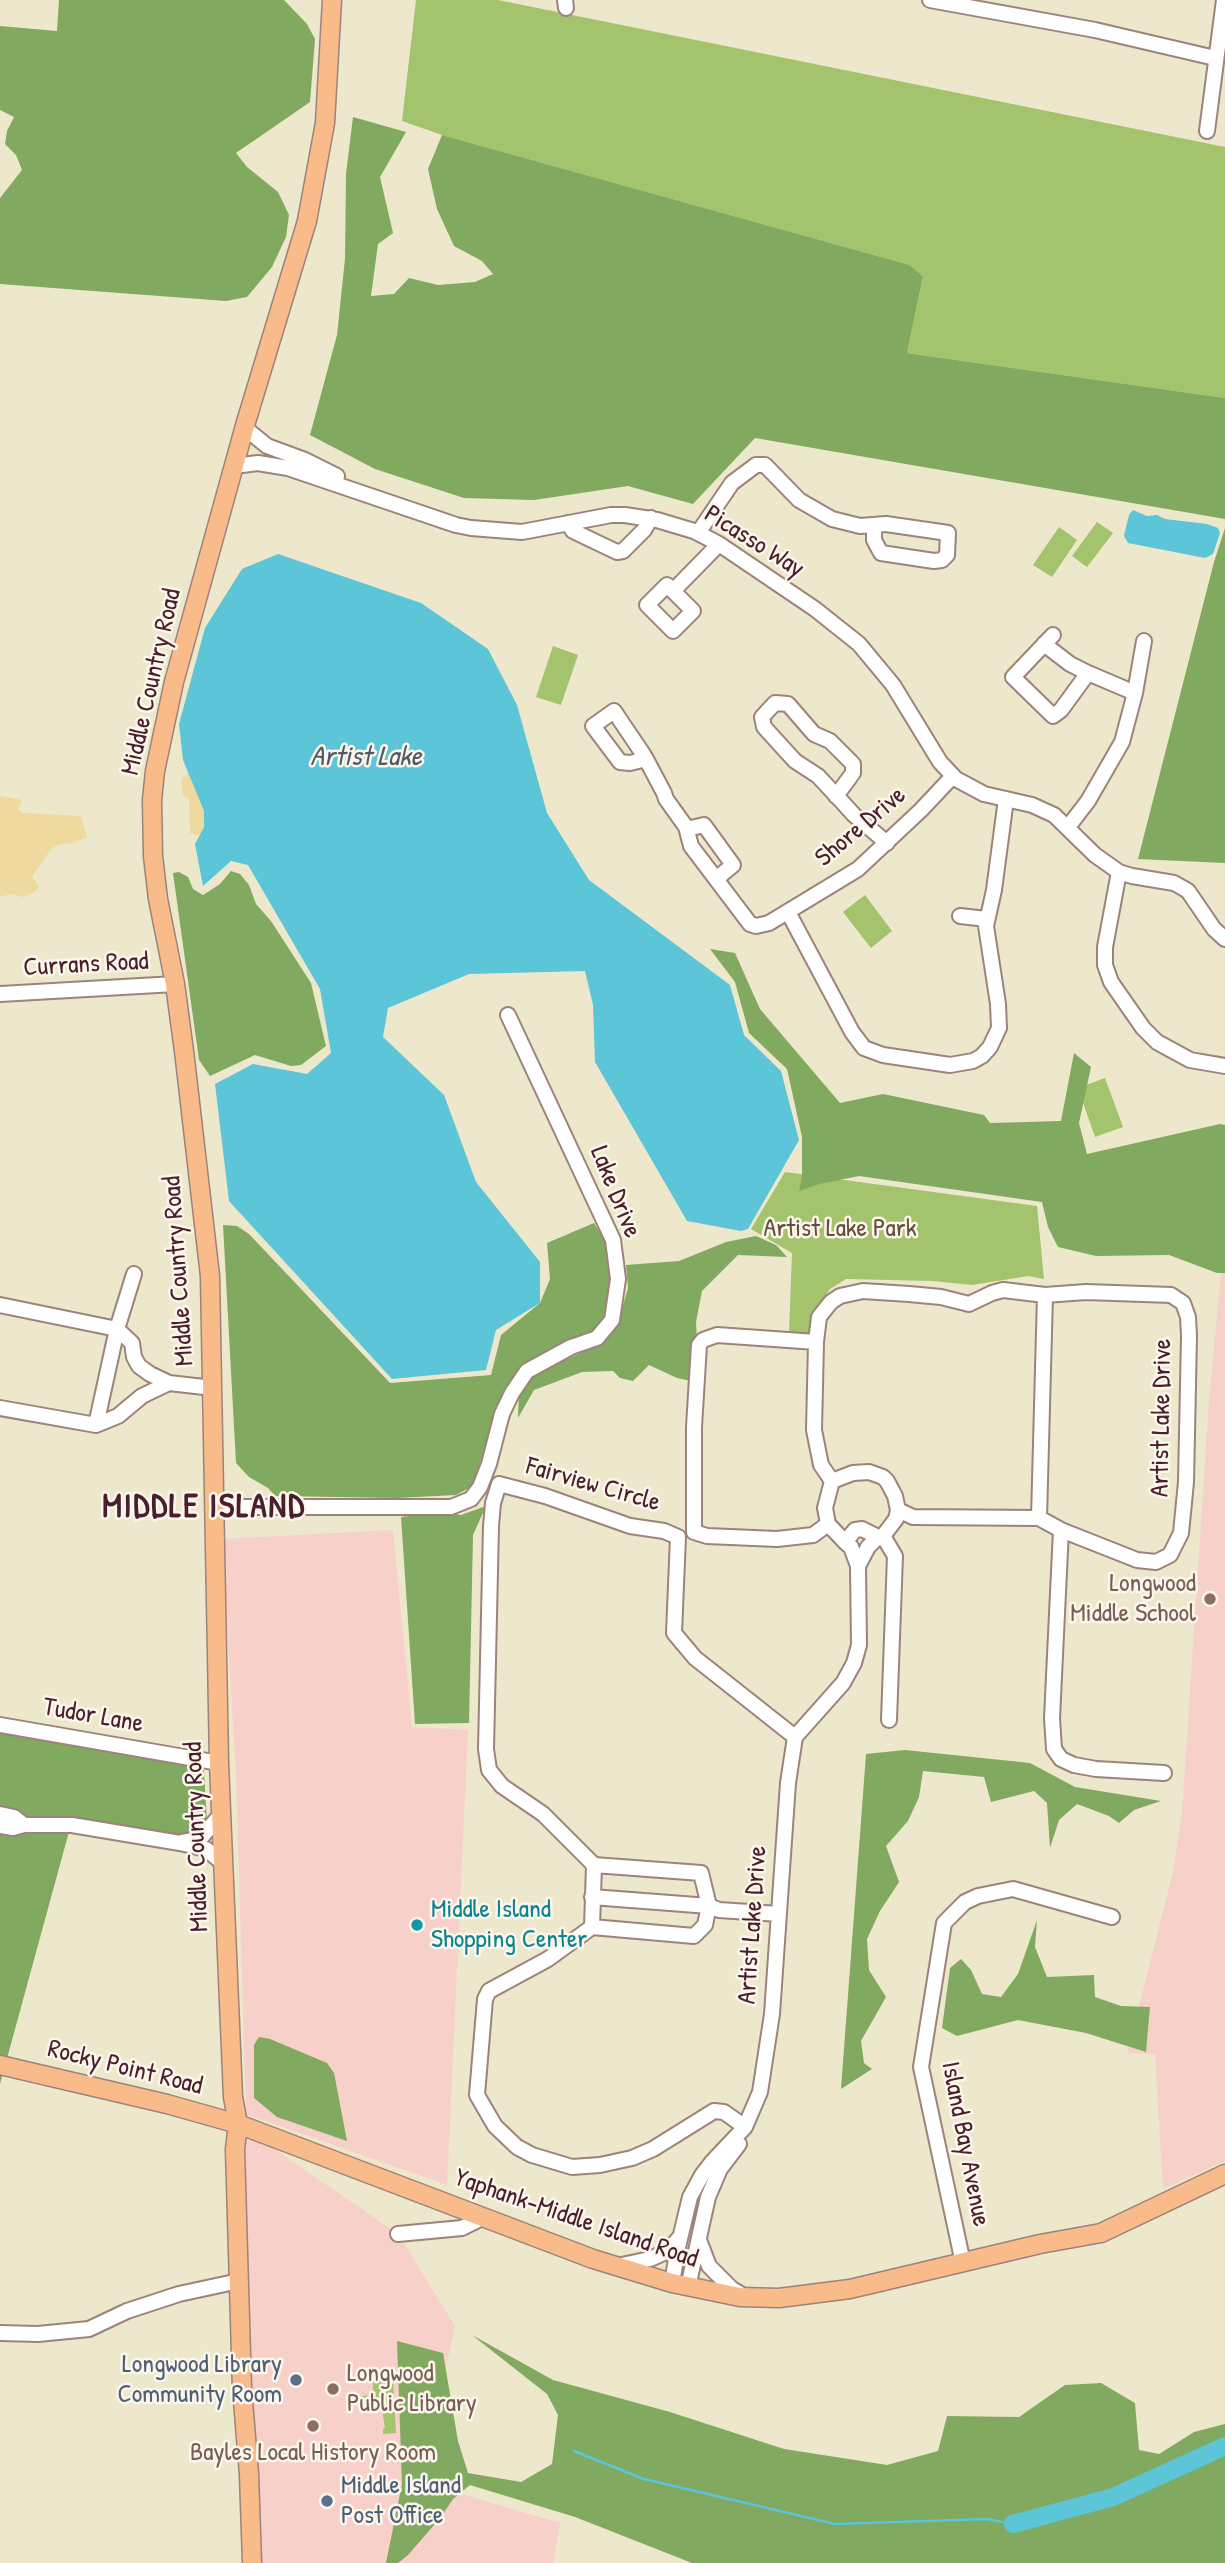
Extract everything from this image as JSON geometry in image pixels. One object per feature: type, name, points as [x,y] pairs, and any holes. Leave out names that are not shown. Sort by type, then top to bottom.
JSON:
[{"type":"main road","name":"Middle Country Road","points":[[252,2563],[249,2474],[242,2389],[235,2149],[238,2124],[233,2097],[219,1763],[209,1262],[174,984],[158,899],[153,856],[152,800],[155,771],[174,682],[234,466],[307,221],[325,123],[332,0]]},
{"type":"main road","name":"Rocky Point Road","points":[[0,2065],[167,2104],[238,2124]]},
{"type":"main road","name":"Yaphank-Middle Island Road","points":[[238,2124],[615,2266],[680,2285],[745,2297],[812,2295],[1101,2232],[1225,2174]]},
{"type":"street","points":[[930,0],[1095,30],[1215,58]]},
{"type":"street","points":[[1207,131],[1224,0]]},
{"type":"street","name":"Picasso Way","points":[[245,428],[281,459]]},
{"type":"street","name":"Picasso Way","points":[[234,466],[281,459],[318,466],[376,496],[471,528],[522,532],[611,515],[651,518],[698,533],[719,544],[815,609],[859,644],[893,685],[940,762],[953,776],[984,793],[1045,810],[1119,872]]},
{"type":"street","points":[[698,533],[732,483],[756,465],[765,465],[799,499],[821,514],[844,523],[874,526],[886,524],[948,533],[947,555],[942,560],[934,561],[881,553],[874,540],[874,526]]},
{"type":"street","points":[[568,523],[573,531],[617,552],[623,551],[644,530],[651,518]]},
{"type":"street","points":[[673,591],[719,544]]},
{"type":"street","points":[[1088,673],[1061,710],[1053,716],[1013,677],[1048,640],[1070,664],[1135,693]]},
{"type":"street","points":[[1068,827],[1088,801],[1122,742],[1135,693],[1144,641]]},
{"type":"street","points":[[836,796],[853,774],[853,764],[830,741],[814,734],[788,704],[775,702],[762,717],[764,727],[795,761],[818,776],[836,796],[854,814],[887,843]]},
{"type":"street","points":[[646,759],[666,799],[687,829],[691,846],[716,879],[733,865],[704,825],[687,829]]},
{"type":"street","name":"Shore Drive","points":[[716,879],[750,924],[756,926],[769,923],[858,869],[953,776]]},
{"type":"street","points":[[788,912],[852,1032],[864,1048],[883,1055],[950,1065],[973,1061],[990,1047],[999,1028],[998,1004],[986,936],[1006,799]]},
{"type":"street","points":[[1225,939],[1214,929],[1188,891],[1174,883],[1119,872],[1105,947],[1105,965],[1111,982],[1143,1028],[1157,1042],[1191,1060],[1225,1066]]},
{"type":"street","points":[[960,916],[987,919]]},
{"type":"street","name":"Currans Road","points":[[0,994],[174,984]]},
{"type":"street","name":"Lake Drive","points":[[214,1507],[451,1507],[471,1499],[480,1487],[489,1464],[502,1415],[512,1393],[527,1371],[571,1347],[597,1338],[612,1320],[618,1279],[613,1240],[509,1015]]},
{"type":"street","points":[[96,1425],[117,1329],[134,1274]]},
{"type":"street","name":"Artist Lake Drive","points":[[832,1480],[821,1465],[814,1430],[819,1317],[831,1302],[863,1291],[931,1296],[969,1304],[1003,1290],[1045,1295],[1086,1292],[1171,1295],[1183,1303],[1188,1317],[1185,1513],[1181,1533],[1170,1555],[1156,1562],[1137,1560],[1061,1530],[1039,1518],[913,1517],[898,1510]]},
{"type":"street","points":[[1039,1518],[1045,1295]]},
{"type":"street","points":[[0,1304],[117,1329],[132,1343],[134,1357],[139,1366],[169,1383],[213,1388]]},
{"type":"street","points":[[816,1342],[717,1335],[703,1340],[699,1345],[694,1441],[694,1532],[707,1536],[777,1539],[813,1535],[828,1524]]},
{"type":"street","points":[[0,1408],[96,1425],[118,1416],[142,1396],[169,1383]]},
{"type":"street","points":[[795,1737],[843,1683],[854,1663],[859,1645],[858,1566],[851,1547],[828,1524],[825,1508],[832,1480],[853,1473],[869,1472],[883,1477],[895,1496],[898,1510],[896,1519],[868,1547],[858,1566]]},
{"type":"street","name":"Fairview Circle","points":[[594,1865],[543,1814],[502,1786],[489,1770],[486,1749],[491,1526],[493,1503],[499,1484],[545,1496],[630,1526],[664,1531],[678,1537],[674,1633],[695,1658],[795,1737]]},
{"type":"street","points":[[845,1542],[855,1530],[862,1529],[880,1537],[895,1556],[889,1720]]},
{"type":"street","points":[[1061,1530],[1052,1718],[1054,1749],[1061,1759],[1074,1765],[1164,1773]]},
{"type":"street","name":"Tudor Lane","points":[[0,1725],[219,1763]]},
{"type":"street","name":"Artist Lake Drive","points":[[680,2285],[680,2237],[690,2197],[702,2175],[745,2127],[760,2092],[766,2065],[788,1783],[795,1737]]},
{"type":"street","points":[[0,1814],[14,1816],[24,1825]]},
{"type":"street","points":[[180,1843],[200,1839],[221,1814]]},
{"type":"street","points":[[0,1826],[13,1828],[24,1825],[72,1825],[180,1843],[206,1849],[224,1864]]},
{"type":"street","points":[[592,1927],[594,1865],[702,1873],[709,1906],[705,1925],[694,1936],[592,1927],[548,1959],[493,1988],[486,1995],[477,2095],[495,2126],[517,2147],[532,2155],[572,2167],[600,2165],[632,2158],[653,2149],[714,2111],[724,2112],[745,2127],[741,2143],[720,2169],[708,2197],[699,2239],[680,2285]]},
{"type":"street","name":"Island Bay Avenue","points":[[962,2263],[921,2067],[944,1923],[965,1902],[978,1896],[1013,1889],[1112,1917]]},
{"type":"street","points":[[592,1897],[779,1914]]},
{"type":"street","points":[[398,2234],[462,2228],[482,2218]]},
{"type":"street","points":[[615,2266],[650,2259],[668,2251],[680,2237]]},
{"type":"street","points":[[699,2239],[709,2266],[732,2289],[745,2297]]},
{"type":"street","points":[[0,2333],[38,2334],[89,2329],[127,2311],[179,2294],[239,2281]]},
{"type":"shaded area","name":"Longwood Middle School","points":[[1225,1230],[1225,2161],[1163,2189],[1155,2054],[1127,2053],[1173,1872],[1182,1813],[1209,1402]]},
{"type":"shaded area","points":[[393,1530],[412,1727],[468,1730],[447,2185],[246,2114],[236,1773],[222,1539]]},
{"type":"shaded area","points":[[238,2124],[398,2234],[455,2326],[421,2482],[560,2523],[553,2563],[256,2563]]},
{"type":"green space","points":[[59,0],[284,0],[307,24],[315,39],[310,102],[236,153],[247,167],[278,192],[289,215],[286,237],[272,267],[247,297],[226,301],[0,284],[0,198],[22,170],[16,155],[5,144],[7,131],[14,117],[0,110],[0,26],[57,31]]},
{"type":"green space","points":[[416,0],[498,0],[1225,147],[1225,398],[907,353],[923,278],[910,265],[442,135],[402,121]]},
{"type":"green space","points":[[353,117],[406,132],[380,177],[393,233],[378,244],[371,296],[394,294],[409,278],[438,285],[475,282],[493,274],[482,261],[454,246],[437,209],[428,169],[442,135],[910,265],[923,277],[907,353],[1225,398],[1225,519],[755,438],[693,504],[628,486],[534,500],[464,498],[375,469],[310,435],[337,335],[345,259],[346,174]]},
{"type":"green space","points":[[1097,522],[1113,533],[1087,567],[1072,556]]},
{"type":"green space","points":[[1059,527],[1077,540],[1052,577],[1033,565]]},
{"type":"green space","points":[[1225,528],[1225,863],[1138,859],[1214,562]]},
{"type":"green space","points":[[553,646],[578,655],[561,705],[536,697]]},
{"type":"green space","points":[[231,871],[240,874],[249,885],[256,904],[271,921],[311,983],[326,1046],[301,1065],[291,1066],[255,1055],[210,1076],[199,1060],[173,873],[179,872],[188,877],[193,889],[203,895],[220,884]]},
{"type":"green space","points":[[865,895],[892,931],[871,948],[843,912]]},
{"type":"green space","points":[[710,949],[735,953],[760,1009],[840,1103],[883,1094],[984,1115],[990,1123],[1061,1121],[1074,1053],[1091,1067],[1079,1123],[1087,1154],[1225,1125],[1225,1273],[1217,1273],[1169,1255],[1096,1256],[1058,1247],[1048,1227],[1042,1202],[859,1176],[799,1191],[802,1177],[802,1137],[787,1069],[749,1033],[735,982]]},
{"type":"green space","points":[[1105,1078],[1123,1127],[1095,1137],[1078,1088]]},
{"type":"green space","name":"Artist Lake Park","points":[[785,1172],[1037,1206],[1044,1279],[1028,1276],[972,1285],[933,1281],[846,1279],[830,1289],[819,1305],[811,1336],[789,1333],[792,1253],[751,1229]]},
{"type":"green space","points":[[594,1223],[610,1249],[610,1304],[600,1329],[554,1347],[505,1395],[471,1487],[456,1495],[397,1498],[275,1496],[268,1488],[249,1477],[236,1463],[223,1225],[237,1226],[249,1234],[390,1383],[491,1375],[501,1335],[540,1303],[550,1279],[547,1243]]},
{"type":"green space","points":[[756,1236],[776,1245],[787,1257],[738,1255],[702,1291],[696,1322],[697,1341],[691,1381],[677,1378],[649,1365],[633,1381],[620,1378],[613,1371],[582,1372],[534,1390],[518,1418],[519,1392],[535,1373],[599,1345],[617,1326],[628,1288],[626,1265],[679,1261],[726,1242]]},
{"type":"green space","points":[[486,1506],[473,1535],[469,1723],[415,1724],[401,1517],[443,1512],[461,1515]]},
{"type":"green space","points":[[0,1719],[203,1756],[209,1855],[70,1828],[0,2084]]},
{"type":"green space","points":[[905,1750],[1030,1763],[1075,1787],[1161,1801],[1134,1810],[1119,1823],[1109,1816],[1077,1804],[1059,1820],[1050,1848],[1047,1803],[1034,1791],[991,1802],[984,1777],[923,1771],[919,1797],[908,1821],[886,1846],[899,1882],[880,1911],[867,1939],[869,1970],[886,1997],[861,2041],[864,2063],[872,2069],[841,2089],[866,1754]]},
{"type":"green space","points":[[1037,1920],[1035,1947],[1047,1977],[1094,1975],[1095,1997],[1121,2006],[1150,2007],[1146,2052],[1086,2033],[1018,2020],[957,2036],[942,2028],[950,1968],[961,1959],[971,1970],[982,1994],[1001,1997],[1018,1974]]},
{"type":"green space","points":[[259,2037],[327,2063],[334,2073],[347,2141],[277,2117],[254,2098],[254,2045]]},
{"type":"green space","points":[[472,2335],[553,2380],[670,2412],[784,2449],[887,2465],[938,2451],[947,2416],[1019,2417],[1065,2385],[1101,2383],[1135,2403],[1139,2450],[1159,2454],[1194,2432],[1225,2424],[1225,2563],[692,2563],[575,2517],[470,2485],[453,2499],[408,2555],[398,2563],[386,2563],[402,2484],[397,2341],[443,2353],[458,2441],[468,2473],[521,2482],[552,2464],[558,2415],[547,2394]]},
{"type":"green space","points":[[393,2379],[396,2433],[383,2434],[385,2428],[382,2409],[362,2410],[361,2396],[373,2395],[373,2380]]},
{"type":"sand","points":[[189,771],[204,811],[204,827],[200,834],[196,835],[190,833],[189,799],[183,795],[181,781]]},
{"type":"sand","points":[[0,796],[22,800],[18,810],[23,813],[81,816],[87,837],[51,849],[32,877],[39,886],[36,891],[23,897],[11,894],[0,897]]},
{"type":"water","points":[[1133,510],[1147,516],[1157,515],[1165,519],[1207,524],[1218,528],[1220,533],[1213,554],[1205,558],[1128,543],[1124,536],[1129,515]]},
{"type":"water","name":"Artist Lake","points":[[278,554],[421,603],[488,649],[517,705],[547,813],[589,880],[730,985],[744,1035],[781,1071],[799,1140],[748,1229],[741,1231],[687,1221],[595,1062],[593,1005],[585,971],[469,974],[388,1008],[383,1037],[444,1095],[476,1182],[540,1262],[540,1303],[496,1330],[486,1370],[392,1379],[229,1201],[215,1084],[253,1064],[307,1074],[331,1053],[320,989],[248,865],[231,861],[203,886],[195,844],[204,827],[204,811],[183,760],[179,724],[205,628],[242,569]]},
{"type":"waterway","points":[[1013,2524],[1113,2497],[1225,2446]]},
{"type":"waterway","points":[[574,2451],[644,2479],[835,2524],[987,2519],[1013,2524]]},
{"type":"place","name":"Longwood Middle School","points":[[1210,1599]]},
{"type":"place","name":"Middle Island Shopping Center","points":[[417,1925]]},
{"type":"place","name":"Longwood Library Community Room","points":[[296,2380]]},
{"type":"place","name":"Longwood Public Library","points":[[333,2389]]},
{"type":"place","name":"Bayles Local History Room","points":[[313,2426]]},
{"type":"place","name":"Middle Island Post Office","points":[[327,2501]]},
{"type":"district","name":"MIDDLE ISLAND","points":[[204,1508]]}]
